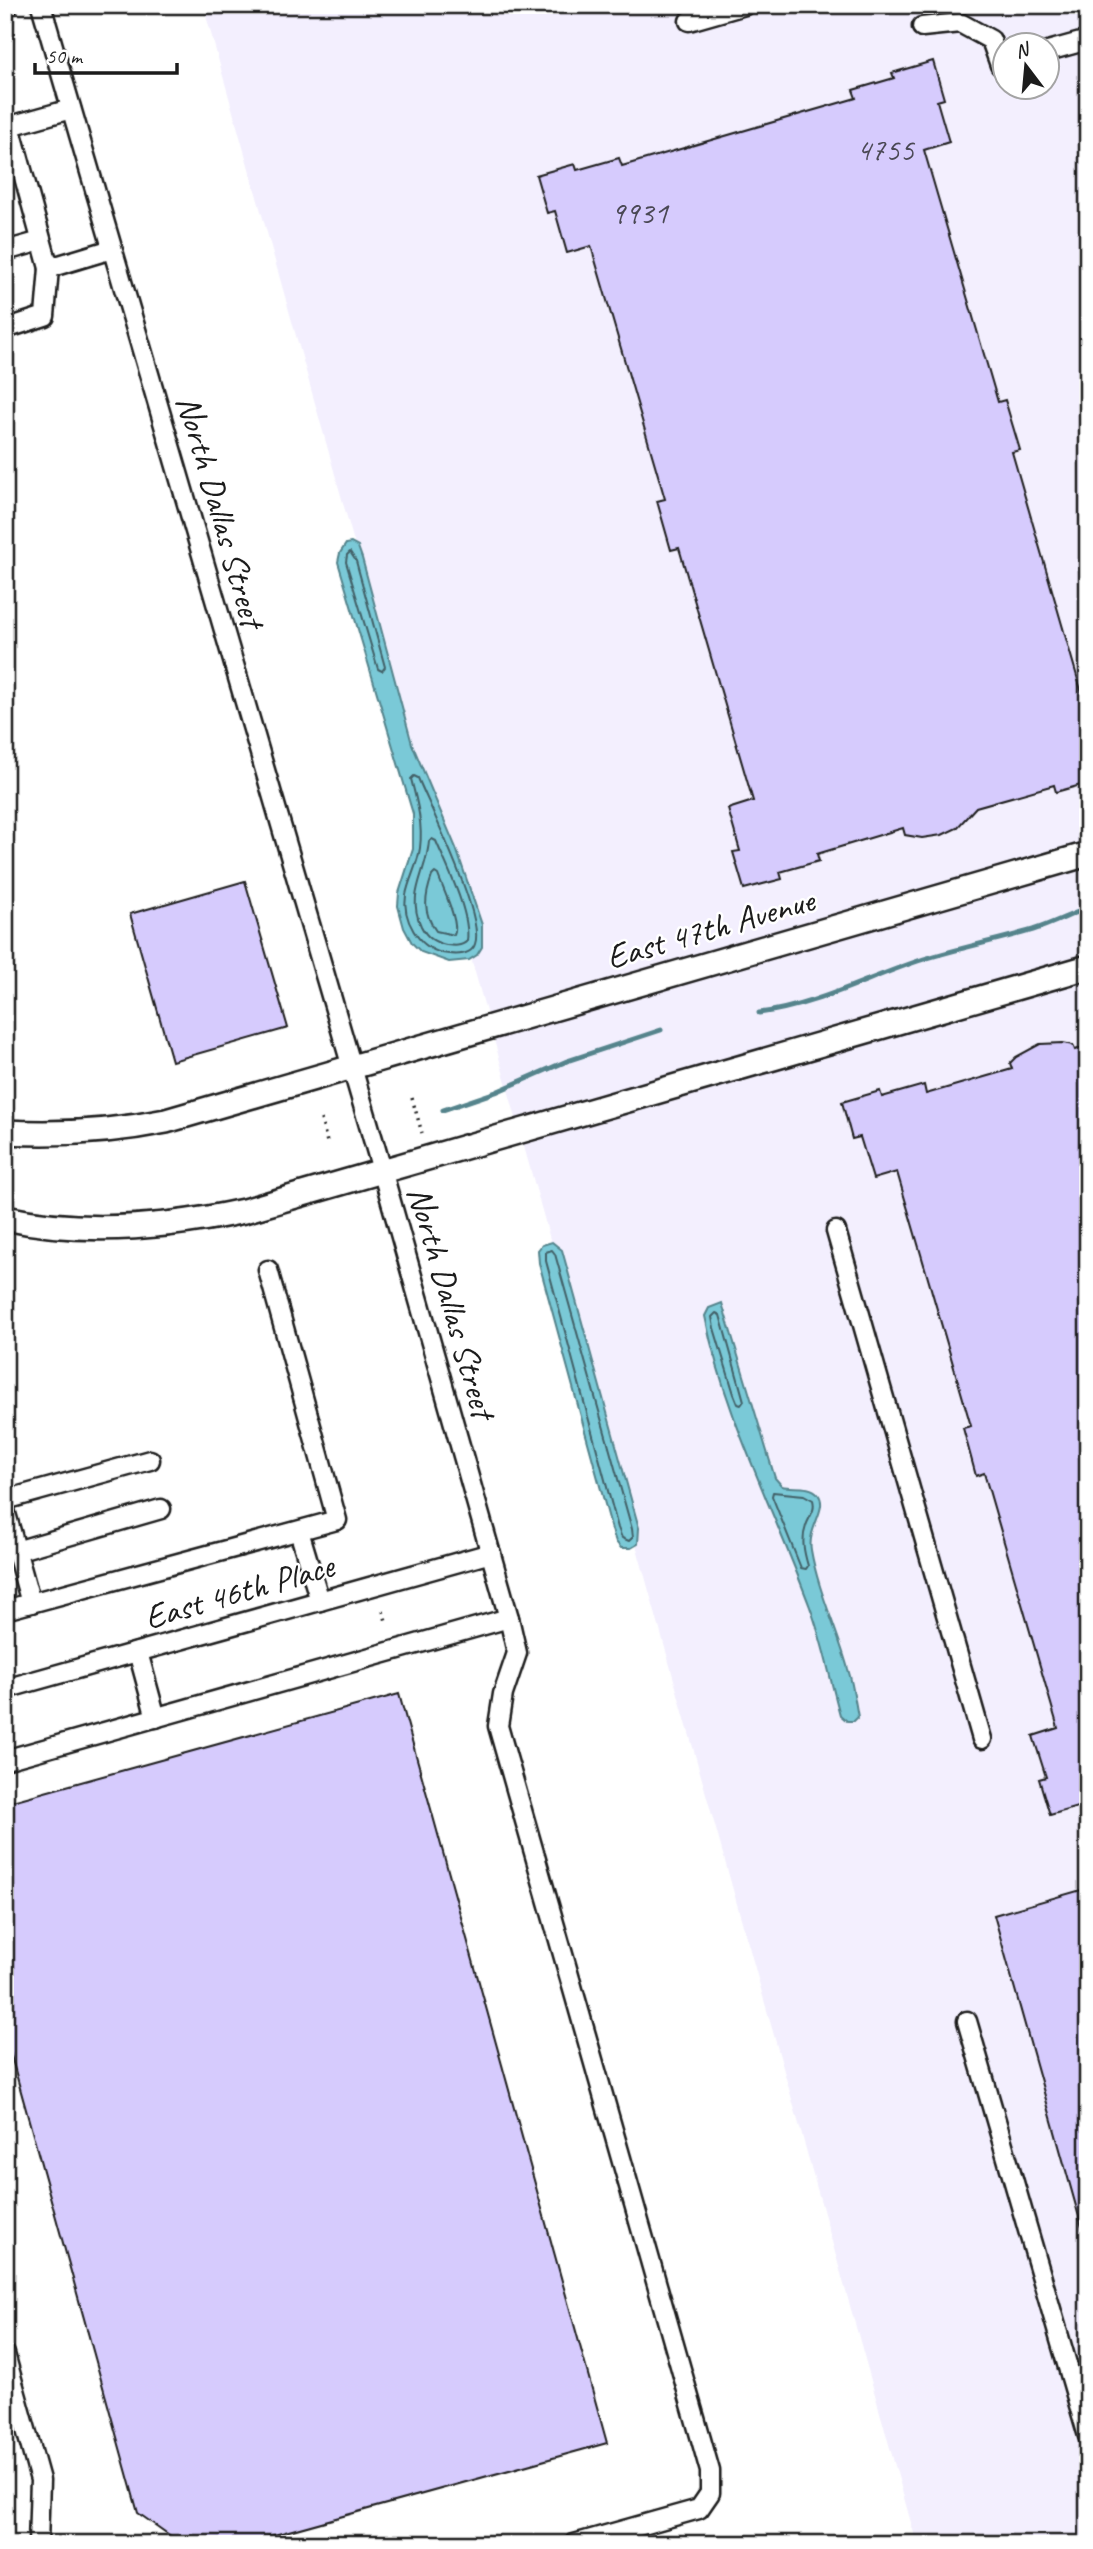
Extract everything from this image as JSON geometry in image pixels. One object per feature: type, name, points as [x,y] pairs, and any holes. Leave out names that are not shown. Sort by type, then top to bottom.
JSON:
[{"type":"main road","name":"East 47th Avenue","points":[[5,1132],[68,1134],[131,1128],[226,1105],[1088,854]]},
{"type":"main road","points":[[5,1218],[95,1228],[174,1224],[244,1211],[1088,967]]},
{"type":"street","name":"North Dallas Street","points":[[41,5],[382,1170],[509,1618],[517,1653],[503,1694],[498,1726],[710,2471],[710,2493],[699,2509],[574,2544]]},
{"type":"street","points":[[690,21],[745,5]]},
{"type":"street","points":[[922,27],[960,23],[992,43]]},
{"type":"street","points":[[1062,47],[1088,40]]},
{"type":"street","points":[[5,329],[44,316],[49,268],[8,127],[71,108]]},
{"type":"street","points":[[5,251],[41,241]]},
{"type":"street","points":[[49,268],[112,249]]},
{"type":"street","points":[[836,1231],[982,1739]]},
{"type":"street","points":[[5,1610],[337,1520],[268,1270]]},
{"type":"street","points":[[5,1500],[150,1460]]},
{"type":"street","points":[[16,1550],[161,1509]]},
{"type":"street","points":[[5,1510],[31,1603]]},
{"type":"street","points":[[299,1531],[320,1601]]},
{"type":"street","name":"East 46th Place","points":[[5,1689],[491,1553]]},
{"type":"street","points":[[5,1760],[509,1618]]},
{"type":"street","points":[[138,1652],[156,1718]]},
{"type":"street","points":[[967,2021],[1088,2437]]},
{"type":"street","points":[[5,2354],[40,2480],[38,2544]]},
{"type":"path","points":[[412,1098],[422,1133]]},
{"type":"path","points":[[321,1119],[327,1142]]},
{"type":"path","points":[[383,1611],[387,1624]]},
{"type":"shaded area","points":[[203,5],[1088,5],[1088,2544],[917,2544]]},
{"type":"water","points":[[351,543],[358,547],[362,558],[412,744],[456,848],[482,925],[482,947],[477,955],[469,960],[449,962],[421,952],[412,943],[404,928],[398,906],[399,893],[413,849],[413,814],[338,562],[346,544]]},
{"type":"water","points":[[552,1242],[562,1250],[639,1528],[638,1544],[631,1548],[621,1548],[612,1530],[539,1263],[538,1250],[542,1245]]},
{"type":"water","points":[[722,1303],[775,1478],[782,1486],[815,1491],[821,1500],[820,1512],[812,1534],[811,1550],[818,1580],[850,1675],[858,1717],[854,1721],[847,1721],[840,1715],[810,1607],[751,1463],[725,1390],[705,1316],[709,1308]]},
{"type":"building","points":[[933,61],[944,99],[937,101],[949,142],[924,150],[998,402],[1005,400],[1020,450],[1012,452],[1085,704],[1088,703],[1088,783],[1056,792],[1054,785],[976,807],[957,828],[942,835],[922,838],[905,835],[903,828],[817,854],[819,861],[780,872],[782,879],[744,889],[733,852],[740,851],[728,809],[753,801],[679,548],[671,550],[657,501],[665,499],[591,246],[567,253],[555,211],[547,213],[536,175],[575,164],[577,170],[619,158],[622,166],[856,98],[853,90],[894,78],[892,73]]},
{"type":"building","points":[[245,881],[288,1028],[172,1061],[130,914]]},
{"type":"building","points":[[1040,1044],[1073,1045],[1075,1050],[1088,1046],[1088,1804],[1050,1815],[1039,1779],[1046,1777],[1033,1736],[1058,1728],[984,1473],[976,1476],[963,1428],[971,1426],[897,1172],[873,1179],[860,1137],[852,1139],[842,1102],[880,1091],[882,1097],[924,1085],[926,1094],[1012,1069],[1010,1063],[1016,1057]]},
{"type":"building","points":[[399,1694],[607,2443],[242,2544],[182,2544],[138,2513],[5,2034],[5,1803]]},
{"type":"building","points":[[1088,1888],[1088,2230],[1083,2231],[994,1915]]},
{"type":"waterway","points":[[759,1013],[820,998],[918,961],[1033,930],[1088,908]]},
{"type":"waterway","points":[[443,1110],[496,1092],[567,1061],[661,1030]]}]
